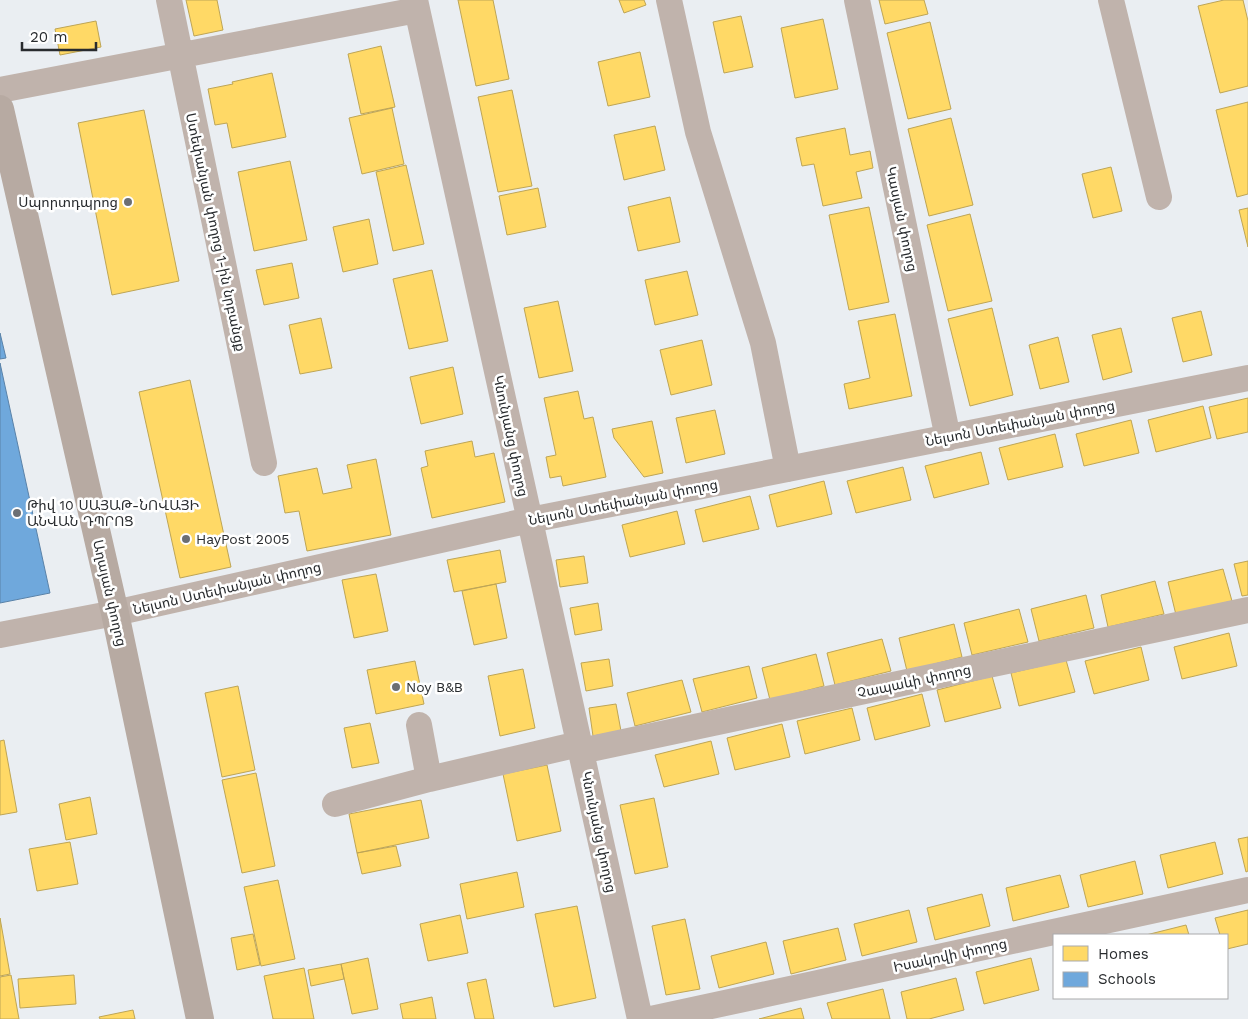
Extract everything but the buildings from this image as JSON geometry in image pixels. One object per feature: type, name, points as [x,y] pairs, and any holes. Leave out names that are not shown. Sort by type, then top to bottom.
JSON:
[{"type":"main road","name":"Աղայան փողոց","points":[[0,109],[115,613],[200,1019]]},
{"type":"street","name":"Ստեփանյան փողոց 1-ին նրբանցք","points":[[169,0],[264,463]]},
{"type":"street","points":[[669,0],[698,132],[762,343],[788,469]]},
{"type":"street","name":"Կասյան փողոց","points":[[857,0],[948,438]]},
{"type":"street","points":[[1110,0],[1159,198]]},
{"type":"street","points":[[0,90],[180,55],[416,5]]},
{"type":"street","name":"Կնունյանց փողոց","points":[[416,5],[640,1019]]},
{"type":"street","name":"Նելսոն Ստեփանյան փողոց","points":[[0,635],[115,613],[530,520],[1248,378]]},
{"type":"street","name":"Չապաևի փողոց","points":[[335,804],[429,778],[1248,610]]},
{"type":"street","points":[[419,725],[429,778]]},
{"type":"street","name":"Իսակովի փողոց","points":[[651,1019],[1248,890]]},
{"type":"place","name":"Սպորտդպրոց","points":[[128,202]]},
{"type":"place","name":"Թիվ 10 ՍԱՅԱԹ-ՆՈՎԱՅԻ ԱՆՎԱՆ ԴՊՐՈՑ","points":[[17,513]]},
{"type":"place","name":"HayPost 2005","points":[[186,539]]},
{"type":"place","name":"Noy B&B","points":[[396,687]]}]
